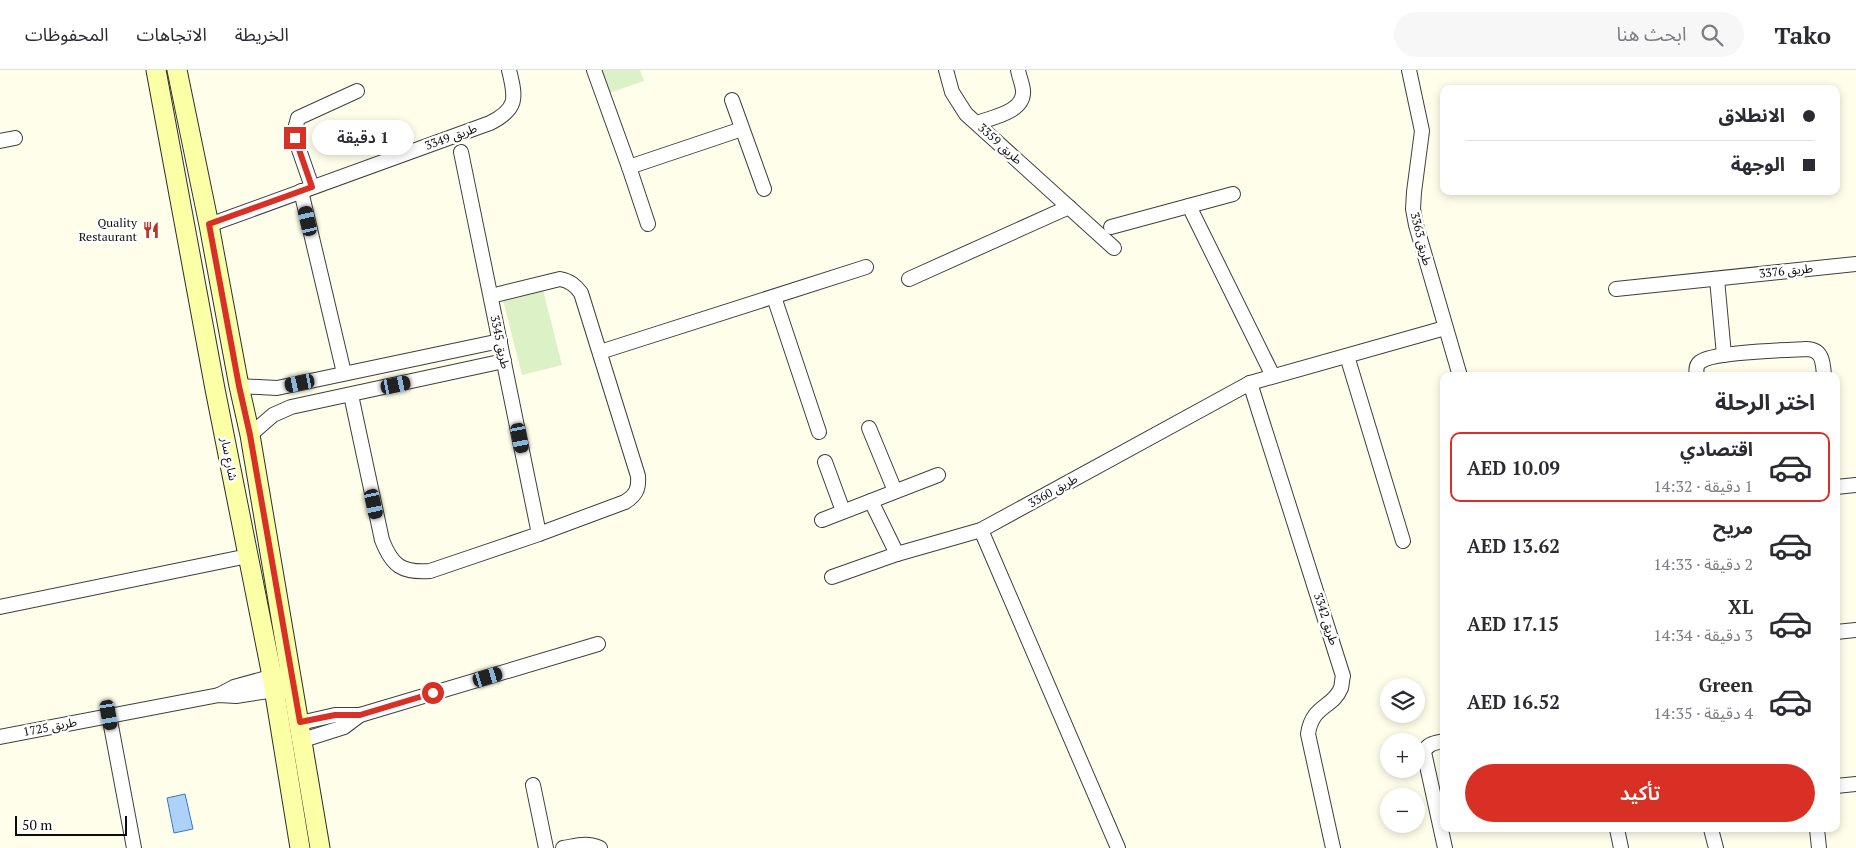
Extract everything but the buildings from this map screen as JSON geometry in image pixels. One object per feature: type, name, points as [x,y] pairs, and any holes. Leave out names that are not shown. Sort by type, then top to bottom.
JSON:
[{"type":"street","name":"شارع سار","points":[[156,70],[213,379],[273,683],[300,848]]},
{"type":"street","name":"شارع سار","points":[[177,70],[250,435],[302,731],[320,848]]},
{"type":"street","name":"طريق 3349","points":[[209,224],[490,123],[504,116],[512,105],[515,95],[509,70]]},
{"type":"street","points":[[594,70],[648,224]]},
{"type":"street","name":"طريق 3359","points":[[946,70],[952,92],[966,114],[1070,206],[1114,248]]},
{"type":"street","points":[[977,123],[1015,108],[1021,101],[1023,92],[1018,70]]},
{"type":"street","name":"طريق 3363","points":[[1409,70],[1422,130],[1413,209],[1459,372]]},
{"type":"street","points":[[358,91],[298,118],[294,129],[295,138],[344,373],[382,540],[388,555],[399,566],[414,572],[430,571],[625,502],[634,496],[639,487],[638,476],[582,293],[569,281],[560,279],[490,296]]},
{"type":"street","points":[[732,100],[764,188]]},
{"type":"street","points":[[629,166],[742,129]]},
{"type":"street","points":[[0,141],[15,138]]},
{"type":"street","name":"طريق 3345","points":[[461,152],[539,534]]},
{"type":"street","points":[[1112,227],[1233,194]]},
{"type":"street","points":[[909,279],[1070,206]]},
{"type":"street","points":[[1189,206],[1273,376]]},
{"type":"street","name":"طريق 3376","points":[[1616,289],[1856,264]]},
{"type":"street","points":[[600,352],[866,267]]},
{"type":"street","points":[[1717,279],[1724,355]]},
{"type":"street","points":[[774,297],[819,432]]},
{"type":"street","name":"طريق 3360","points":[[832,577],[897,554],[981,530],[1250,383],[1445,328]]},
{"type":"street","points":[[239,386],[277,388],[500,340]]},
{"type":"street","points":[[1696,372],[1696,368],[1702,360],[1724,355],[1810,349],[1820,354],[1824,372]]},
{"type":"street","points":[[1347,356],[1403,541]]},
{"type":"street","points":[[250,435],[273,414],[284,409],[504,361]]},
{"type":"street","points":[[344,373],[349,396]]},
{"type":"street","name":"طريق 3342","points":[[1250,383],[1343,676],[1341,689],[1333,699],[1315,714],[1309,723],[1308,734],[1332,848]]},
{"type":"street","points":[[869,428],[895,491]]},
{"type":"street","points":[[825,462],[843,511]]},
{"type":"street","points":[[822,520],[938,475]]},
{"type":"street","points":[[1840,487],[1856,485]]},
{"type":"street","points":[[871,501],[897,554]]},
{"type":"street","points":[[981,530],[1118,848]]},
{"type":"street","points":[[0,607],[248,556]]},
{"type":"street","points":[[1840,632],[1856,630]]},
{"type":"street","points":[[302,731],[344,727],[360,715],[598,644]]},
{"type":"street","name":"طريق 1725","points":[[0,737],[219,695],[236,696],[273,683],[292,680]]},
{"type":"street","points":[[109,715],[134,848]]},
{"type":"street","points":[[1440,742],[1426,747],[1424,752],[1440,825]]},
{"type":"street","points":[[1840,786],[1856,784]]},
{"type":"street","points":[[534,785],[546,848]]},
{"type":"street","points":[[1442,832],[1445,848]]},
{"type":"street","points":[[1618,832],[1621,848]]},
{"type":"street","points":[[1712,832],[1716,848]]},
{"type":"street","points":[[1817,832],[1819,848]]},
{"type":"street","points":[[563,848],[584,844],[600,848]]},
{"type":"green space","points":[[601,70],[640,70],[644,81],[609,93]]},
{"type":"green space","points":[[543,290],[562,365],[522,375],[503,300]]},
{"type":"water","points":[[185,794],[193,829],[174,833],[167,798]]},
{"type":"place","name":"Quality Restaurant","points":[[151,230]]},
{"type":"route","points":[[295,138],[312,187],[209,224],[250,435],[300,722],[335,715],[360,715],[433,693]]}]
